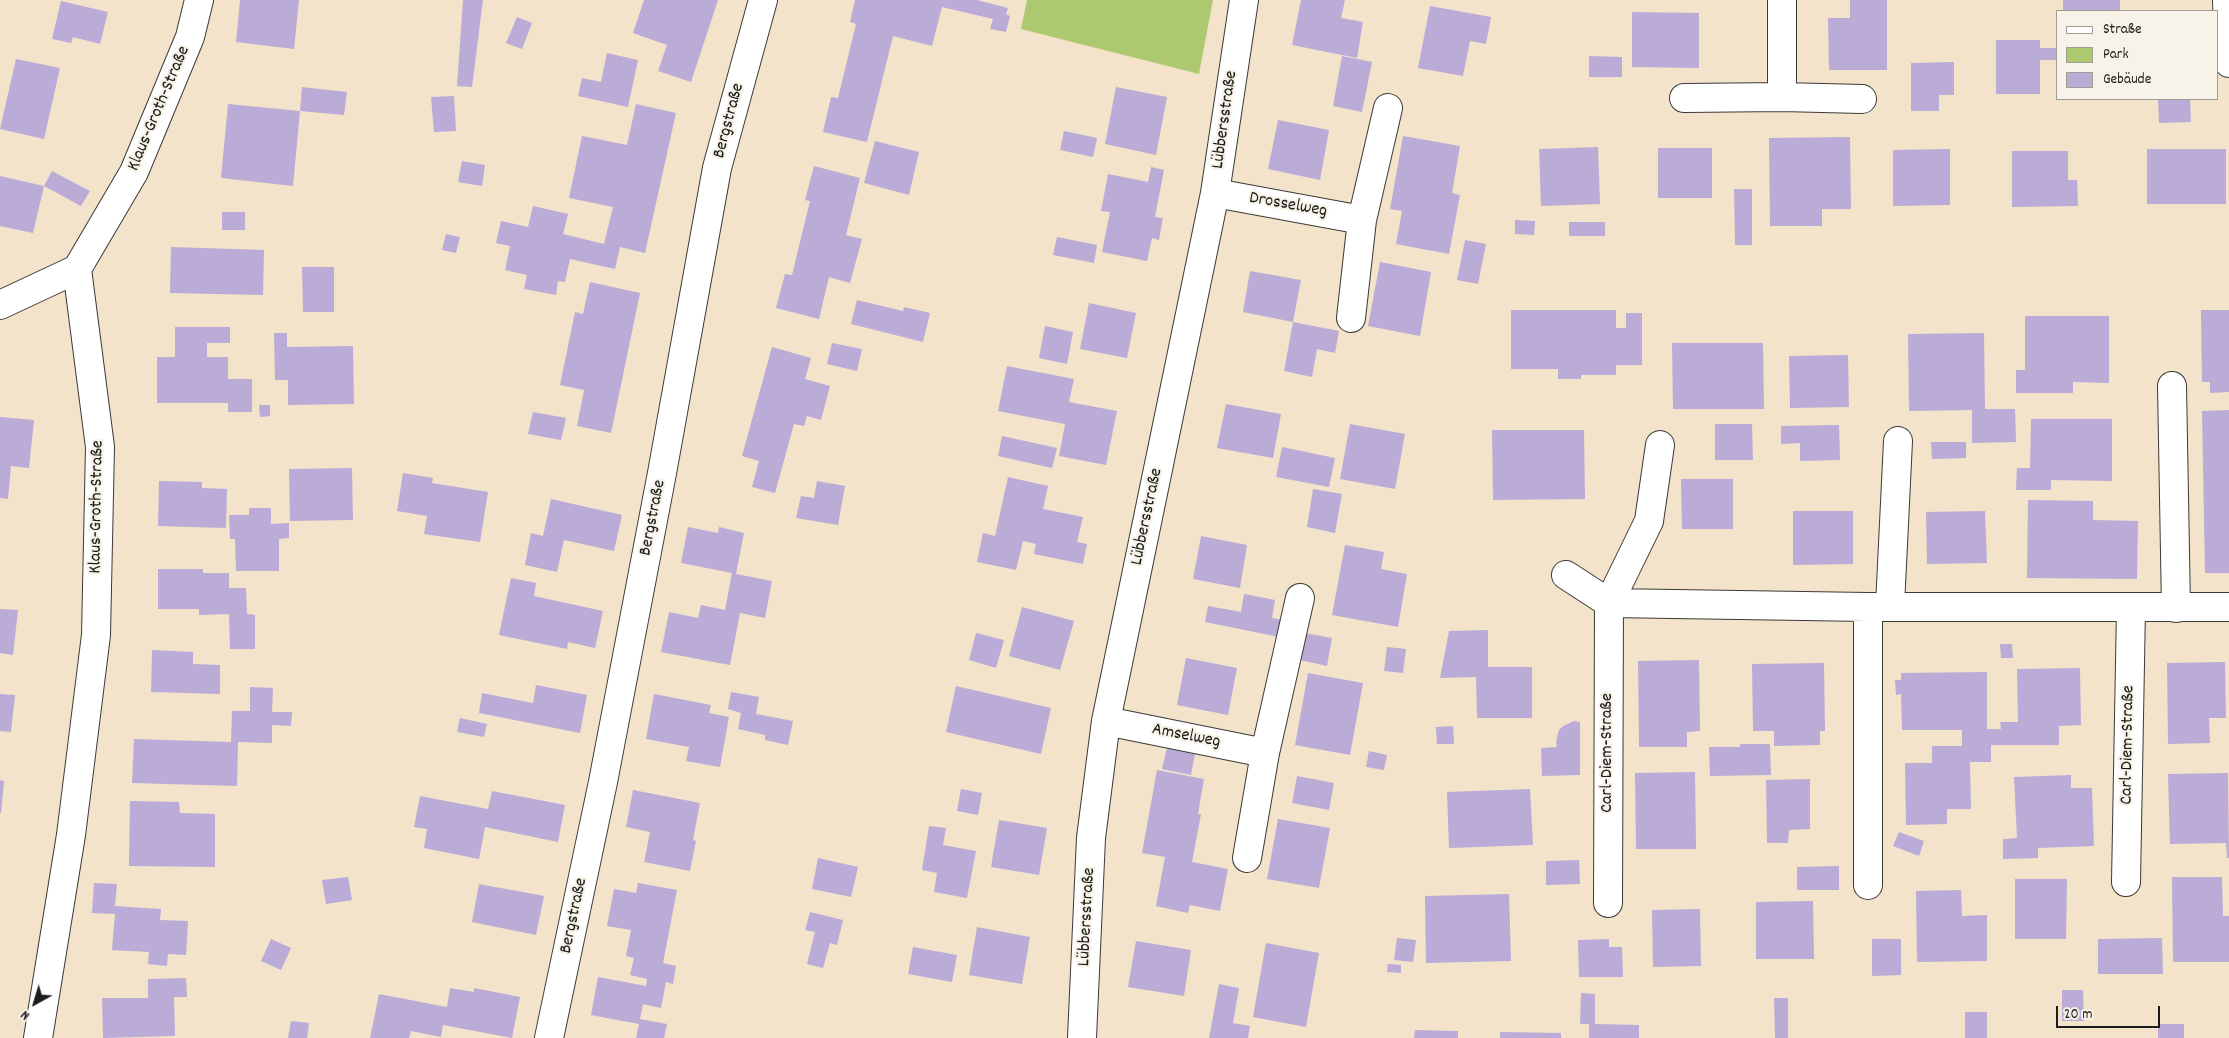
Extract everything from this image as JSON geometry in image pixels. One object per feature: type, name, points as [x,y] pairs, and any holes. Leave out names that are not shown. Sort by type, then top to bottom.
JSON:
[{"type":"street","name":"Klaus-Groth-Straße","points":[[38,1038],[71,835],[96,635],[100,447],[77,269],[134,172],[190,37],[199,0]]},
{"type":"street","name":"Bergstraße","points":[[549,1038],[609,753],[717,168],[763,0]]},
{"type":"street","name":"Lübbersstraße","points":[[1082,1038],[1092,838],[1106,721],[1215,192],[1244,0]]},
{"type":"street","points":[[1782,0],[1782,97]]},
{"type":"street","points":[[2227,0],[2229,63]]},
{"type":"street","points":[[1684,98],[1782,97],[1862,99]]},
{"type":"street","points":[[1351,318],[1362,220],[1388,108]]},
{"type":"street","name":"Drosselweg","points":[[1215,192],[1362,220]]},
{"type":"street","points":[[0,306],[77,269]]},
{"type":"street","points":[[2172,386],[2176,608]]},
{"type":"street","points":[[1868,885],[1879,606],[1898,441]]},
{"type":"street","name":"Carl-Diem-Straße","points":[[1608,903],[1609,603],[1649,521],[1660,445]]},
{"type":"street","points":[[1566,575],[1609,603],[2131,608],[2229,607]]},
{"type":"street","points":[[1248,858],[1265,753],[1300,598]]},
{"type":"street","name":"Carl-Diem-Straße","points":[[2126,882],[2131,608]]},
{"type":"street","name":"Amselweg","points":[[1106,721],[1265,753]]},
{"type":"green space","points":[[1027,0],[1213,0],[1199,74],[1021,29]]},
{"type":"building","points":[[240,0],[299,0],[294,49],[236,42]]},
{"type":"building","points":[[463,0],[483,0],[472,87],[457,86]]},
{"type":"building","points":[[644,0],[718,0],[691,82],[658,71],[667,45],[633,33]]},
{"type":"building","points":[[855,0],[977,0],[1008,8],[1006,14],[1010,16],[1006,32],[990,29],[993,19],[942,7],[932,46],[893,36],[867,142],[823,132],[831,97],[838,98],[856,24],[850,22]]},
{"type":"building","points":[[1301,0],[1345,0],[1341,18],[1363,22],[1357,58],[1292,45]]},
{"type":"building","points":[[1850,0],[1887,0],[1887,70],[1829,70],[1828,18],[1850,18]]},
{"type":"building","points":[[2063,0],[2120,0],[2120,10],[2063,10]]},
{"type":"building","points":[[61,1],[108,12],[100,44],[73,37],[71,43],[52,39]]},
{"type":"building","points":[[1430,6],[1491,17],[1486,44],[1470,41],[1463,76],[1418,68]]},
{"type":"building","points":[[1632,12],[1699,13],[1699,68],[1632,67]]},
{"type":"building","points":[[517,17],[532,23],[522,49],[506,43]]},
{"type":"building","points":[[1996,40],[2040,40],[2040,48],[2056,48],[2056,60],[2040,60],[2040,94],[1996,94]]},
{"type":"building","points":[[607,53],[638,60],[628,107],[578,96],[582,78],[601,82]]},
{"type":"building","points":[[1342,56],[1372,62],[1362,112],[1333,106]]},
{"type":"building","points":[[1589,56],[1622,57],[1622,77],[1589,77]]},
{"type":"building","points":[[16,59],[60,68],[44,139],[0,129]]},
{"type":"building","points":[[1954,62],[1954,95],[1939,95],[1939,111],[1911,111],[1911,63]]},
{"type":"building","points":[[302,87],[347,92],[344,115],[300,111]]},
{"type":"building","points":[[1116,87],[1167,97],[1156,155],[1105,144]]},
{"type":"building","points":[[454,96],[456,131],[434,132],[431,97]]},
{"type":"building","points":[[2158,100],[2190,100],[2191,122],[2159,123]]},
{"type":"building","points":[[228,104],[300,111],[293,186],[221,178]]},
{"type":"building","points":[[636,104],[676,113],[645,253],[620,247],[615,269],[570,259],[565,282],[558,281],[556,295],[524,289],[527,275],[505,270],[510,246],[496,243],[501,221],[528,227],[533,206],[568,214],[563,234],[604,244],[613,207],[569,198],[582,136],[627,145]]},
{"type":"building","points":[[1278,120],[1329,130],[1320,180],[1268,169]]},
{"type":"building","points":[[1064,131],[1097,138],[1093,157],[1060,150]]},
{"type":"building","points":[[1403,136],[1460,146],[1452,193],[1460,195],[1449,254],[1396,244],[1402,211],[1390,209]]},
{"type":"building","points":[[1850,137],[1851,209],[1822,209],[1822,226],[1770,226],[1769,138]]},
{"type":"building","points":[[875,141],[919,152],[909,195],[864,183]]},
{"type":"building","points":[[1598,147],[1600,204],[1541,206],[1539,149]]},
{"type":"building","points":[[1658,148],[1712,148],[1712,198],[1658,198]]},
{"type":"building","points":[[1950,149],[1950,205],[1893,206],[1893,150]]},
{"type":"building","points":[[2147,149],[2226,149],[2226,204],[2147,204]]},
{"type":"building","points":[[2012,151],[2068,151],[2068,180],[2077,180],[2078,206],[2012,207]]},
{"type":"building","points":[[462,161],[485,165],[482,186],[458,182]]},
{"type":"building","points":[[814,166],[860,178],[846,235],[862,239],[850,283],[829,277],[819,319],[776,308],[785,274],[792,275],[810,201],[805,200]]},
{"type":"building","points":[[1151,167],[1164,170],[1155,217],[1163,218],[1159,240],[1152,238],[1147,261],[1102,252],[1110,212],[1101,211],[1108,174],[1148,182]]},
{"type":"building","points":[[52,171],[90,191],[81,206],[44,186]]},
{"type":"building","points":[[0,176],[44,186],[33,233],[0,226]]},
{"type":"building","points":[[1734,189],[1752,189],[1752,245],[1735,245]]},
{"type":"building","points":[[222,212],[245,212],[245,230],[222,230]]},
{"type":"building","points":[[1515,220],[1535,221],[1534,235],[1515,234]]},
{"type":"building","points":[[1569,222],[1605,222],[1605,236],[1569,236]]},
{"type":"building","points":[[446,234],[460,237],[456,253],[442,250]]},
{"type":"building","points":[[1057,237],[1097,245],[1094,263],[1053,255]]},
{"type":"building","points":[[1465,240],[1486,244],[1478,284],[1457,280]]},
{"type":"building","points":[[171,247],[264,250],[263,295],[170,293]]},
{"type":"building","points":[[1380,262],[1431,272],[1420,336],[1368,326]]},
{"type":"building","points":[[302,267],[334,267],[334,312],[303,312]]},
{"type":"building","points":[[1250,271],[1301,280],[1293,322],[1243,312]]},
{"type":"building","points":[[590,282],[640,293],[611,433],[577,426],[584,390],[560,385],[575,312],[583,314]]},
{"type":"building","points":[[857,300],[903,311],[904,307],[930,313],[923,342],[851,324]]},
{"type":"building","points":[[1089,303],[1136,313],[1127,358],[1080,349]]},
{"type":"building","points":[[1511,310],[1616,310],[1616,328],[1626,328],[1626,313],[1642,313],[1642,365],[1616,365],[1616,375],[1581,375],[1581,379],[1558,379],[1558,369],[1511,369]]},
{"type":"building","points":[[2201,310],[2229,310],[2229,392],[2210,393],[2210,382],[2202,382]]},
{"type":"building","points":[[2025,316],[2109,316],[2109,383],[2073,382],[2073,393],[2016,393],[2016,370],[2025,370]]},
{"type":"building","points":[[1293,322],[1339,331],[1335,353],[1317,349],[1312,377],[1284,371]]},
{"type":"building","points":[[1045,326],[1073,332],[1067,364],[1039,358]]},
{"type":"building","points":[[175,327],[230,327],[230,343],[207,343],[207,357],[228,357],[228,379],[252,379],[252,412],[228,412],[228,403],[157,403],[157,357],[175,357]]},
{"type":"building","points":[[274,333],[287,333],[287,347],[353,346],[354,404],[288,405],[288,380],[275,380]]},
{"type":"building","points":[[1984,333],[1985,409],[2015,409],[2016,442],[1972,443],[1972,410],[1909,411],[1908,334]]},
{"type":"building","points":[[832,343],[862,349],[857,371],[827,364]]},
{"type":"building","points":[[1672,343],[1763,343],[1764,409],[1673,409]]},
{"type":"building","points":[[772,347],[811,358],[805,379],[830,386],[821,420],[807,416],[804,426],[794,424],[775,493],[752,487],[759,461],[742,456]]},
{"type":"building","points":[[1848,355],[1849,407],[1790,408],[1789,356]]},
{"type":"building","points":[[1007,366],[1074,379],[1069,402],[1117,411],[1106,465],[1059,456],[1065,424],[998,411]]},
{"type":"building","points":[[1226,404],[1281,414],[1273,458],[1217,448]]},
{"type":"building","points":[[259,405],[270,405],[270,416],[260,417]]},
{"type":"building","points":[[2229,410],[2229,573],[2205,573],[2202,411]]},
{"type":"building","points":[[533,412],[566,418],[561,440],[528,434]]},
{"type":"building","points":[[0,417],[34,420],[29,468],[11,466],[8,499],[0,498]]},
{"type":"building","points":[[2031,419],[2112,419],[2112,481],[2051,480],[2051,490],[2016,490],[2017,468],[2030,468]]},
{"type":"building","points":[[1350,424],[1405,434],[1395,489],[1340,479]]},
{"type":"building","points":[[1715,424],[1752,424],[1753,460],[1715,460]]},
{"type":"building","points":[[1839,425],[1840,460],[1800,461],[1800,443],[1781,444],[1781,426]]},
{"type":"building","points":[[1492,430],[1584,430],[1585,499],[1493,500]]},
{"type":"building","points":[[1002,436],[1057,448],[1052,468],[998,456]]},
{"type":"building","points":[[1931,442],[1966,442],[1966,458],[1932,459]]},
{"type":"building","points":[[1282,447],[1335,458],[1329,487],[1276,477]]},
{"type":"building","points":[[352,468],[353,520],[290,521],[289,469]]},
{"type":"building","points":[[403,473],[433,478],[432,483],[488,492],[480,542],[424,534],[427,516],[397,511]]},
{"type":"building","points":[[1008,477],[1048,486],[1043,509],[1083,517],[1077,542],[1087,544],[1083,564],[1034,554],[1036,544],[1023,541],[1016,570],[977,562],[983,533],[995,536]]},
{"type":"building","points":[[1681,479],[1733,479],[1733,529],[1682,529]]},
{"type":"building","points":[[159,481],[202,482],[202,488],[227,489],[226,528],[158,526]]},
{"type":"building","points":[[817,481],[845,486],[838,525],[796,518],[801,496],[814,498]]},
{"type":"building","points":[[1313,489],[1342,494],[1335,533],[1307,527]]},
{"type":"building","points":[[551,499],[622,515],[614,551],[564,540],[557,572],[525,565],[531,533],[543,536]]},
{"type":"building","points":[[2028,500],[2093,501],[2093,520],[2138,521],[2137,579],[2027,578]]},
{"type":"building","points":[[249,508],[271,508],[271,524],[289,523],[289,538],[279,539],[279,571],[236,571],[235,539],[230,539],[229,515],[249,515]]},
{"type":"building","points":[[1793,511],[1853,511],[1853,564],[1793,565]]},
{"type":"building","points":[[1985,511],[1987,563],[1927,564],[1926,512]]},
{"type":"building","points":[[688,527],[718,533],[719,527],[744,533],[736,574],[772,581],[765,618],[740,613],[730,665],[661,652],[669,612],[698,618],[701,605],[725,610],[732,573],[681,563]]},
{"type":"building","points":[[1201,536],[1247,545],[1240,588],[1193,579]]},
{"type":"building","points":[[1345,545],[1384,552],[1381,569],[1407,574],[1398,627],[1332,615]]},
{"type":"building","points":[[158,569],[203,569],[203,573],[229,573],[229,588],[246,588],[247,614],[255,615],[255,649],[230,649],[229,614],[199,615],[199,609],[158,609]]},
{"type":"building","points":[[511,578],[536,583],[534,596],[603,611],[595,648],[568,642],[567,649],[499,635]]},
{"type":"building","points":[[1244,594],[1275,600],[1272,618],[1283,620],[1279,637],[1205,622],[1208,606],[1241,612]]},
{"type":"building","points":[[1022,607],[1074,621],[1060,670],[1009,656]]},
{"type":"building","points":[[0,609],[18,610],[13,655],[0,653]]},
{"type":"building","points":[[1488,630],[1488,667],[1532,667],[1532,718],[1477,718],[1476,677],[1440,678],[1449,631]]},
{"type":"building","points":[[976,633],[1004,640],[996,668],[969,660]]},
{"type":"building","points":[[1304,633],[1332,638],[1327,666],[1300,660]]},
{"type":"building","points":[[2000,644],[2012,644],[2013,658],[2001,658]]},
{"type":"building","points":[[1387,647],[1406,649],[1403,673],[1384,671]]},
{"type":"building","points":[[152,650],[193,652],[193,664],[220,665],[220,694],[151,692]]},
{"type":"building","points":[[1186,658],[1237,668],[1228,715],[1177,705]]},
{"type":"building","points":[[1699,660],[1700,731],[1687,732],[1687,747],[1639,747],[1638,661]]},
{"type":"building","points":[[2225,662],[2226,718],[2209,718],[2210,743],[2168,744],[2167,663]]},
{"type":"building","points":[[1824,663],[1825,731],[1820,731],[1820,745],[1774,746],[1774,731],[1753,731],[1752,664]]},
{"type":"building","points":[[2080,668],[2081,725],[2059,726],[2059,745],[1991,745],[1991,762],[1970,762],[1971,809],[1947,809],[1947,824],[1906,825],[1905,763],[1932,763],[1932,746],[1962,746],[1962,730],[1902,730],[1901,694],[1896,695],[1895,680],[1901,680],[1901,673],[1987,672],[1987,729],[2001,729],[2000,722],[2018,722],[2017,669]]},
{"type":"building","points":[[1308,673],[1363,683],[1350,755],[1295,745]]},
{"type":"building","points":[[536,685],[587,695],[580,733],[479,713],[482,693],[533,703]]},
{"type":"building","points":[[956,686],[1051,708],[1041,754],[946,732]]},
{"type":"building","points":[[250,687],[273,688],[272,712],[292,712],[291,726],[272,725],[272,743],[238,742],[237,786],[132,783],[134,739],[231,742],[232,711],[250,711]]},
{"type":"building","points":[[731,692],[759,697],[756,714],[793,721],[788,745],[765,740],[765,735],[738,729],[741,713],[728,709]]},
{"type":"building","points":[[0,694],[15,695],[11,732],[0,731]]},
{"type":"building","points":[[654,694],[711,705],[709,713],[729,717],[720,767],[686,761],[689,747],[646,739]]},
{"type":"building","points":[[460,718],[487,724],[484,737],[457,732]]},
{"type":"building","points":[[1574,721],[1580,722],[1580,775],[1542,776],[1541,748],[1557,747],[1556,742],[1559,730]]},
{"type":"building","points":[[1453,726],[1454,744],[1437,744],[1436,727]]},
{"type":"building","points":[[1740,744],[1770,744],[1771,775],[1710,776],[1709,747],[1740,747]]},
{"type":"building","points":[[1167,748],[1195,754],[1191,775],[1162,769]]},
{"type":"building","points":[[1369,751],[1387,755],[1384,770],[1366,767]]},
{"type":"building","points":[[1157,770],[1204,779],[1198,814],[1201,814],[1192,862],[1228,869],[1220,911],[1190,905],[1188,913],[1156,906],[1165,857],[1142,853]]},
{"type":"building","points":[[1695,772],[1696,849],[1636,849],[1635,773]]},
{"type":"building","points":[[2228,773],[2229,858],[2227,858],[2226,843],[2170,844],[2168,774]]},
{"type":"building","points":[[2071,775],[2071,788],[2092,788],[2094,846],[2038,848],[2038,858],[2003,859],[2003,839],[2017,838],[2014,777]]},
{"type":"building","points":[[1297,776],[1334,783],[1329,810],[1292,803]]},
{"type":"building","points":[[1810,779],[1810,829],[1789,830],[1788,843],[1767,843],[1766,780]]},
{"type":"building","points":[[0,780],[4,781],[1,813],[0,813]]},
{"type":"building","points":[[961,789],[982,793],[978,815],[957,811]]},
{"type":"building","points":[[1530,789],[1533,845],[1449,848],[1447,792]]},
{"type":"building","points":[[633,790],[700,803],[693,840],[696,841],[690,871],[644,862],[650,832],[626,827]]},
{"type":"building","points":[[492,791],[565,805],[558,842],[485,827],[479,859],[424,848],[427,829],[414,827],[420,796],[488,809]]},
{"type":"building","points":[[130,801],[179,802],[180,813],[215,814],[215,867],[129,866]]},
{"type":"building","points":[[1278,819],[1330,828],[1319,888],[1267,879]]},
{"type":"building","points":[[999,820],[1047,828],[1039,875],[991,867]]},
{"type":"building","points":[[929,826],[946,828],[943,845],[976,851],[967,898],[934,892],[937,873],[922,870]]},
{"type":"building","points":[[1899,832],[1924,841],[1919,856],[1893,846]]},
{"type":"building","points":[[818,858],[858,867],[851,897],[812,889]]},
{"type":"building","points":[[1579,860],[1580,884],[1546,885],[1546,861]]},
{"type":"building","points":[[1839,866],[1839,890],[1797,890],[1797,867]]},
{"type":"building","points":[[348,877],[352,900],[326,904],[322,880]]},
{"type":"building","points":[[2172,877],[2222,877],[2223,916],[2229,916],[2229,962],[2173,962]]},
{"type":"building","points":[[2015,879],[2067,879],[2066,939],[2015,939]]},
{"type":"building","points":[[94,883],[117,884],[115,906],[161,909],[160,920],[188,921],[186,955],[168,954],[167,966],[148,964],[149,952],[112,950],[115,914],[92,913]]},
{"type":"building","points":[[638,883],[677,890],[663,963],[676,966],[673,984],[666,982],[661,1008],[643,1004],[640,1019],[667,1024],[664,1038],[636,1038],[639,1024],[591,1015],[598,977],[646,986],[647,979],[630,975],[634,958],[626,956],[631,930],[607,926],[614,889],[636,893]]},
{"type":"building","points":[[479,884],[544,896],[536,935],[472,922]]},
{"type":"building","points":[[1961,890],[1962,916],[1987,915],[1987,961],[1917,962],[1916,891]]},
{"type":"building","points":[[1509,894],[1511,961],[1426,963],[1425,896]]},
{"type":"building","points":[[1813,901],[1814,959],[1756,959],[1756,902]]},
{"type":"building","points":[[1700,909],[1701,966],[1653,967],[1652,910]]},
{"type":"building","points":[[810,912],[843,920],[837,945],[830,943],[823,968],[807,964],[815,932],[805,930]]},
{"type":"building","points":[[977,927],[1030,937],[1022,984],[969,975]]},
{"type":"building","points":[[1397,938],[1416,940],[1413,962],[1394,960]]},
{"type":"building","points":[[2162,938],[2163,974],[2098,974],[2098,939]]},
{"type":"building","points":[[271,939],[291,948],[281,970],[261,961]]},
{"type":"building","points":[[1609,939],[1609,947],[1622,947],[1623,977],[1579,977],[1578,940]]},
{"type":"building","points":[[1872,939],[1901,939],[1901,975],[1872,976]]},
{"type":"building","points":[[1136,941],[1191,950],[1184,996],[1128,987]]},
{"type":"building","points":[[1266,943],[1319,953],[1306,1027],[1253,1017]]},
{"type":"building","points":[[913,947],[957,955],[952,982],[908,974]]},
{"type":"building","points":[[1388,964],[1401,965],[1401,973],[1387,972]]},
{"type":"building","points":[[186,978],[187,997],[174,997],[175,1036],[103,1038],[102,998],[148,998],[148,979]]},
{"type":"building","points":[[1219,984],[1239,988],[1233,1023],[1250,1026],[1248,1038],[1209,1038]]},
{"type":"building","points":[[450,988],[474,992],[474,988],[520,997],[512,1038],[443,1025],[441,1037],[411,1031],[409,1038],[370,1038],[379,994],[447,1007]]},
{"type":"building","points":[[2062,990],[2083,990],[2084,1021],[2062,1021]]},
{"type":"building","points":[[1581,993],[1595,994],[1595,1024],[1639,1025],[1639,1038],[1589,1038],[1589,1024],[1580,1024]]},
{"type":"building","points":[[1774,998],[1788,998],[1788,1038],[1775,1038]]},
{"type":"building","points":[[1965,1012],[1987,1012],[1987,1038],[1965,1038]]},
{"type":"building","points":[[291,1021],[309,1023],[307,1038],[288,1038]]},
{"type":"building","points":[[2158,1024],[2184,1024],[2184,1038],[2158,1038]]},
{"type":"building","points":[[1415,1030],[1458,1031],[1458,1038],[1414,1038]]},
{"type":"building","points":[[1500,1032],[1561,1033],[1561,1038],[1500,1038]]}]
